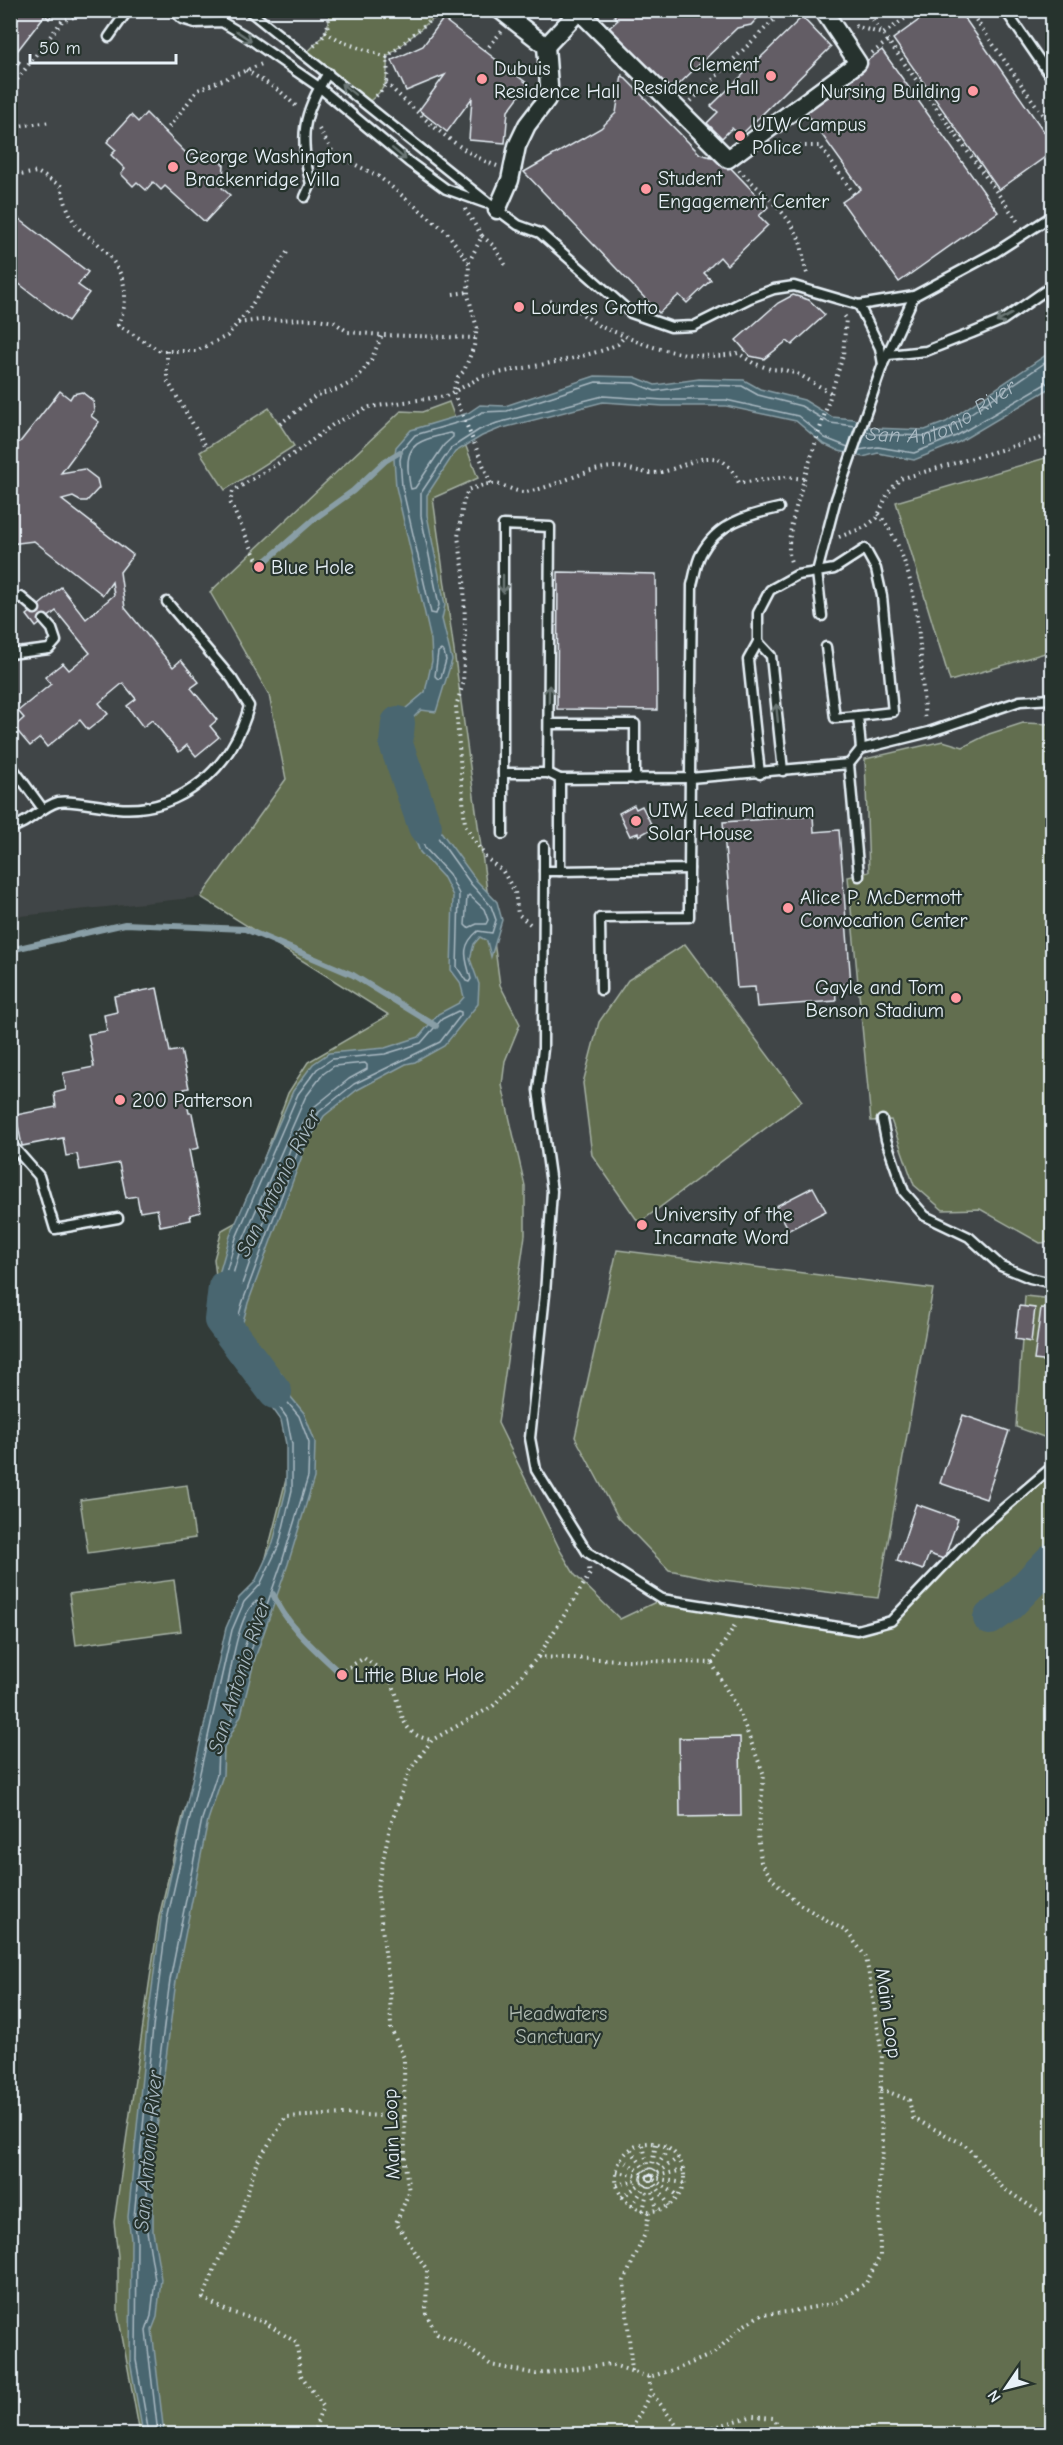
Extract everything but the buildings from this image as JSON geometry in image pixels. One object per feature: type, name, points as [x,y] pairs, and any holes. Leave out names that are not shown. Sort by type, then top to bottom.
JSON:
[{"type":"street","points":[[500,10],[546,46]]},
{"type":"street","points":[[494,207],[512,171],[517,146],[527,125],[547,99],[549,86],[546,46],[579,11],[728,159],[858,63],[823,10]]},
{"type":"lane","points":[[109,37],[128,10]]},
{"type":"lane","points":[[173,10],[182,18],[195,23],[222,22],[319,87],[436,183],[494,207]]},
{"type":"lane","points":[[248,10],[494,207],[518,225],[540,233],[631,313],[671,327],[694,326],[750,298],[774,289],[794,286],[859,306],[914,296],[996,252],[1053,216]]},
{"type":"lane","points":[[1005,10],[1053,78]]},
{"type":"lane","points":[[305,197],[311,184],[304,159],[303,134],[319,87],[328,73]]},
{"type":"lane","points":[[888,355],[926,351],[972,333],[1003,320],[1053,286]]},
{"type":"lane","points":[[822,616],[817,572],[836,498],[883,364],[914,296]]},
{"type":"lane","points":[[859,306],[880,348],[883,364]]},
{"type":"lane","points":[[601,990],[600,918],[689,917],[692,585],[701,554],[721,529],[748,515],[779,508]]},
{"type":"lane","points":[[503,834],[503,525],[550,527],[548,773]]},
{"type":"lane","points":[[760,774],[748,660],[758,642],[758,613],[770,590],[797,575],[834,569],[865,549],[876,569],[882,596],[893,712],[835,718],[826,647]]},
{"type":"lane","points":[[10,601],[21,597],[34,609]]},
{"type":"lane","points":[[10,828],[22,825],[42,809],[59,801],[120,809],[163,805],[207,779],[234,743],[244,726],[249,706],[232,679],[167,602]]},
{"type":"lane","points":[[10,654],[49,649],[56,641],[52,629],[44,620]]},
{"type":"lane","points":[[758,642],[771,656],[783,771]]},
{"type":"lane","points":[[859,876],[849,764],[861,749],[929,732],[1020,701],[1053,699]]},
{"type":"lane","points":[[858,716],[861,749]]},
{"type":"lane","points":[[549,724],[635,724],[635,779]]},
{"type":"lane","points":[[10,764],[42,809]]},
{"type":"lane","points":[[503,773],[548,773],[560,779],[690,778],[760,774],[849,764]]},
{"type":"lane","points":[[560,779],[560,871]]},
{"type":"lane","points":[[544,846],[543,1049],[538,1090],[552,1191],[545,1294],[530,1438],[536,1470],[586,1552],[662,1599],[857,1630],[891,1621],[976,1532],[1053,1467]]},
{"type":"lane","points":[[544,871],[689,869]]},
{"type":"lane","points":[[882,1120],[886,1140],[904,1192],[925,1216],[969,1237],[1001,1266],[1030,1278],[1053,1283]]},
{"type":"lane","points":[[10,1143],[39,1176],[55,1229],[118,1218]]},
{"type":"path","points":[[10,89],[62,21],[82,14],[84,10]]},
{"type":"path","points":[[305,55],[321,41],[330,10]]},
{"type":"path","points":[[387,57],[442,10]]},
{"type":"path","points":[[680,112],[784,10]]},
{"type":"path","points":[[866,10],[1026,233]]},
{"type":"path","points":[[883,34],[917,10]]},
{"type":"path","points":[[969,10],[1053,128]]},
{"type":"path","points":[[325,32],[345,43],[387,57]]},
{"type":"path","points":[[485,51],[498,35]]},
{"type":"path","points":[[366,104],[382,92],[388,78],[387,57]]},
{"type":"path","points":[[165,132],[198,90],[276,58]]},
{"type":"path","points":[[246,70],[281,92],[326,139],[334,154],[378,176],[446,231],[469,263]]},
{"type":"path","points":[[386,83],[416,111],[480,160],[512,171]]},
{"type":"path","points":[[10,127],[51,122]]},
{"type":"path","points":[[742,147],[820,146],[855,194]]},
{"type":"path","points":[[10,177],[37,171],[61,186],[76,225],[112,259],[120,274],[126,289],[125,309],[118,325],[160,351],[196,351],[227,336],[288,251]]},
{"type":"path","points":[[472,199],[465,211],[482,236],[494,246],[506,266]]},
{"type":"path","points":[[482,236],[469,263],[468,292],[477,328],[474,346],[453,392],[491,484]]},
{"type":"path","points":[[453,294],[468,292]]},
{"type":"path","points":[[550,301],[578,311],[599,326],[639,343],[671,352],[726,356],[738,353],[753,363],[800,375],[831,393]]},
{"type":"path","points":[[238,323],[260,320],[317,319],[334,322],[348,332],[475,338]]},
{"type":"path","points":[[280,424],[317,395],[339,389],[356,380],[371,360],[382,335]]},
{"type":"path","points":[[259,564],[230,502],[233,491],[295,453],[335,423],[370,407],[437,398],[483,376],[572,359],[604,350],[618,344],[625,336]]},
{"type":"path","points":[[167,351],[167,380],[207,448]]},
{"type":"path","points":[[797,575],[790,560],[789,549],[804,479],[824,414]]},
{"type":"path","points":[[824,543],[865,527],[879,514],[888,493],[900,480],[1053,435]]},
{"type":"path","points":[[544,936],[518,914],[515,892],[502,870],[486,858],[465,825],[456,706],[463,684],[465,633],[464,573],[458,537],[463,503],[468,490],[491,484],[525,492],[591,471],[615,467],[652,473],[695,459],[711,457],[725,463],[735,474],[739,483],[787,477],[804,479]]},
{"type":"path","points":[[879,514],[892,530],[908,570],[913,594],[925,722],[929,732]]},
{"type":"path","name":"Main Loop","points":[[586,1552],[591,1574],[538,1657],[493,1706],[432,1740],[409,1771],[390,1827],[377,1888],[390,1992],[391,2029],[404,2058],[405,2165],[409,2192],[396,2223],[427,2270],[426,2314],[437,2334],[461,2343],[491,2365],[536,2374],[610,2364],[649,2376],[679,2368],[713,2354],[743,2326],[762,2314],[788,2312],[836,2303],[866,2283],[880,2256],[879,2180],[883,2150],[882,2054],[866,1957],[847,1932],[800,1904],[773,1880],[761,1862],[758,1834],[764,1775],[740,1714],[712,1663]]},
{"type":"path","points":[[538,1657],[712,1663],[736,1626],[737,1611]]},
{"type":"path","points":[[344,1670],[364,1658],[387,1676],[398,1701],[402,1722],[420,1738],[432,1740]]},
{"type":"path","points":[[881,2089],[909,2100],[913,2118],[965,2145],[1003,2188],[1045,2217],[1053,2217]]},
{"type":"path","points":[[313,2434],[323,2406],[300,2374],[297,2343],[264,2322],[227,2311],[203,2298],[218,2261],[236,2230],[256,2164],[286,2117],[344,2114],[405,2117]]},
{"type":"path","points":[[632,2371],[624,2281],[645,2234],[650,2178],[656,2144]]},
{"type":"path","points":[[656,2144],[668,2149],[678,2158],[683,2170],[684,2184],[679,2196],[669,2205],[657,2210],[646,2211],[632,2206],[622,2197],[617,2185],[617,2172],[621,2159],[631,2150],[643,2145],[656,2144]]},
{"type":"path","points":[[643,2145],[657,2210]]},
{"type":"path","points":[[632,2206],[668,2149]]},
{"type":"path","points":[[631,2150],[669,2205]]},
{"type":"path","points":[[622,2197],[678,2158]]},
{"type":"path","points":[[621,2159],[679,2196]]},
{"type":"path","points":[[617,2185],[683,2170]]},
{"type":"path","points":[[617,2172],[684,2184]]},
{"type":"path","points":[[649,2376],[651,2392],[680,2430],[715,2427],[753,2416],[773,2418],[785,2434]]},
{"type":"path","points":[[628,2434],[651,2392]]},
{"type":"shaded area","name":"University of the Incarnate Word","points":[[1039,10],[1052,31],[1052,2434],[140,2434],[118,2314],[118,2256],[114,2222],[159,1917],[183,1816],[259,1585],[291,1460],[294,1406],[282,1374],[231,1317],[214,1259],[222,1230],[242,1219],[288,1093],[308,1062],[389,1015],[201,897],[11,917],[10,11]]},
{"type":"green space","points":[[330,11],[442,11],[387,57],[385,84],[378,94],[366,104],[305,55],[325,32]]},
{"type":"green space","name":"Headwaters Sanctuary","points":[[449,402],[478,478],[433,498],[500,985],[520,1024],[505,1061],[502,1085],[525,1186],[525,1235],[498,1423],[561,1552],[575,1575],[620,1619],[662,1599],[857,1630],[891,1621],[976,1532],[1052,1467],[1052,2434],[140,2434],[118,2314],[118,2256],[114,2222],[159,1917],[183,1816],[259,1585],[291,1460],[294,1406],[282,1374],[231,1317],[218,1293],[214,1259],[222,1230],[242,1219],[288,1093],[308,1062],[389,1015],[201,897],[286,779],[269,695],[210,592],[401,411],[422,412]]},
{"type":"green space","points":[[269,408],[294,446],[225,490],[200,452]]},
{"type":"green space","points":[[1052,456],[1052,651],[950,681],[896,502]]},
{"type":"green space","name":"Gayle and Tom Benson Stadium","points":[[1023,723],[1052,724],[1052,1242],[1040,1243],[980,1209],[943,1210],[914,1185],[891,1120],[871,1121],[848,877],[869,872],[865,759],[943,741],[963,747],[989,734]]},
{"type":"green space","points":[[685,944],[802,1101],[639,1223],[592,1155],[583,1083],[599,1022],[628,980]]},
{"type":"green space","points":[[617,1250],[933,1289],[878,1598],[714,1579],[669,1570],[618,1517],[575,1437]]},
{"type":"green space","points":[[1025,1296],[1052,1299],[1052,1440],[1016,1427]]},
{"type":"green space","points":[[187,1485],[195,1538],[88,1553],[80,1500]]},
{"type":"green space","points":[[174,1580],[181,1631],[76,1645],[69,1594]]},
{"type":"water","points":[[1052,351],[1052,387],[959,442],[914,460],[878,453],[863,457],[839,451],[822,443],[796,421],[726,406],[663,406],[603,402],[499,429],[455,452],[427,495],[427,515],[445,605],[442,619],[452,660],[436,712],[421,710],[406,725],[404,779],[418,787],[426,787],[431,797],[439,829],[476,880],[497,902],[502,920],[491,957],[487,941],[480,937],[474,944],[470,959],[479,984],[478,1004],[444,1046],[357,1090],[324,1116],[306,1145],[248,1303],[240,1333],[211,1327],[206,1319],[230,1236],[293,1091],[313,1064],[329,1053],[385,1048],[419,1037],[438,1014],[459,1003],[464,997],[460,982],[451,970],[453,896],[444,878],[420,852],[396,788],[387,740],[392,720],[425,692],[432,661],[431,640],[396,487],[394,459],[396,447],[411,430],[468,413],[480,405],[505,406],[595,376],[635,377],[655,385],[699,379],[744,380],[760,389],[804,400],[832,417],[854,419],[873,428],[925,430],[946,422]]},
{"type":"water","points":[[229,1347],[258,1357],[304,1413],[315,1442],[314,1478],[288,1564],[255,1658],[241,1715],[224,1748],[223,1775],[208,1820],[176,1981],[153,2158],[153,2231],[161,2279],[157,2317],[152,2330],[164,2434],[143,2434],[130,2361],[131,2239],[128,2217],[147,2027],[161,1919],[226,1628],[239,1598],[255,1582],[273,1543],[286,1490],[286,1444],[281,1420]]},
{"type":"waterway","points":[[259,567],[314,519],[353,491],[385,461],[400,452]]},
{"type":"waterway","name":"San Antonio River","points":[[398,723],[396,744],[425,827]]},
{"type":"waterway","points":[[10,950],[125,924],[245,929],[353,975],[436,1026]]},
{"type":"waterway","name":"San Antonio River","points":[[225,1287],[221,1320],[275,1392]]},
{"type":"waterway","points":[[990,1618],[1008,1605],[1052,1560]]},
{"type":"waterway","points":[[273,1594],[295,1628],[342,1675]]},
{"type":"place","name":"Clement Residence Hall","points":[[771,76]]},
{"type":"place","name":"Dubuis Residence Hall","points":[[482,79]]},
{"type":"place","name":"Nursing Building","points":[[973,91]]},
{"type":"place","name":"UIW Campus Police","points":[[740,136]]},
{"type":"place","name":"George Washington Brackenridge Villa","points":[[173,167]]},
{"type":"place","name":"Student Engagement Center","points":[[646,189]]},
{"type":"place","name":"Lourdes Grotto","points":[[519,307]]},
{"type":"place","name":"Blue Hole","points":[[259,567]]},
{"type":"place","name":"UIW Leed Platinum Solar House","points":[[636,821]]},
{"type":"place","name":"Alice P. McDermott Convocation Center","points":[[788,908]]},
{"type":"place","name":"Gayle and Tom Benson Stadium","points":[[956,998]]},
{"type":"place","name":"200 Patterson","points":[[120,1100]]},
{"type":"place","name":"University of the Incarnate Word","points":[[642,1225]]},
{"type":"place","name":"Little Blue Hole","points":[[342,1675]]}]
